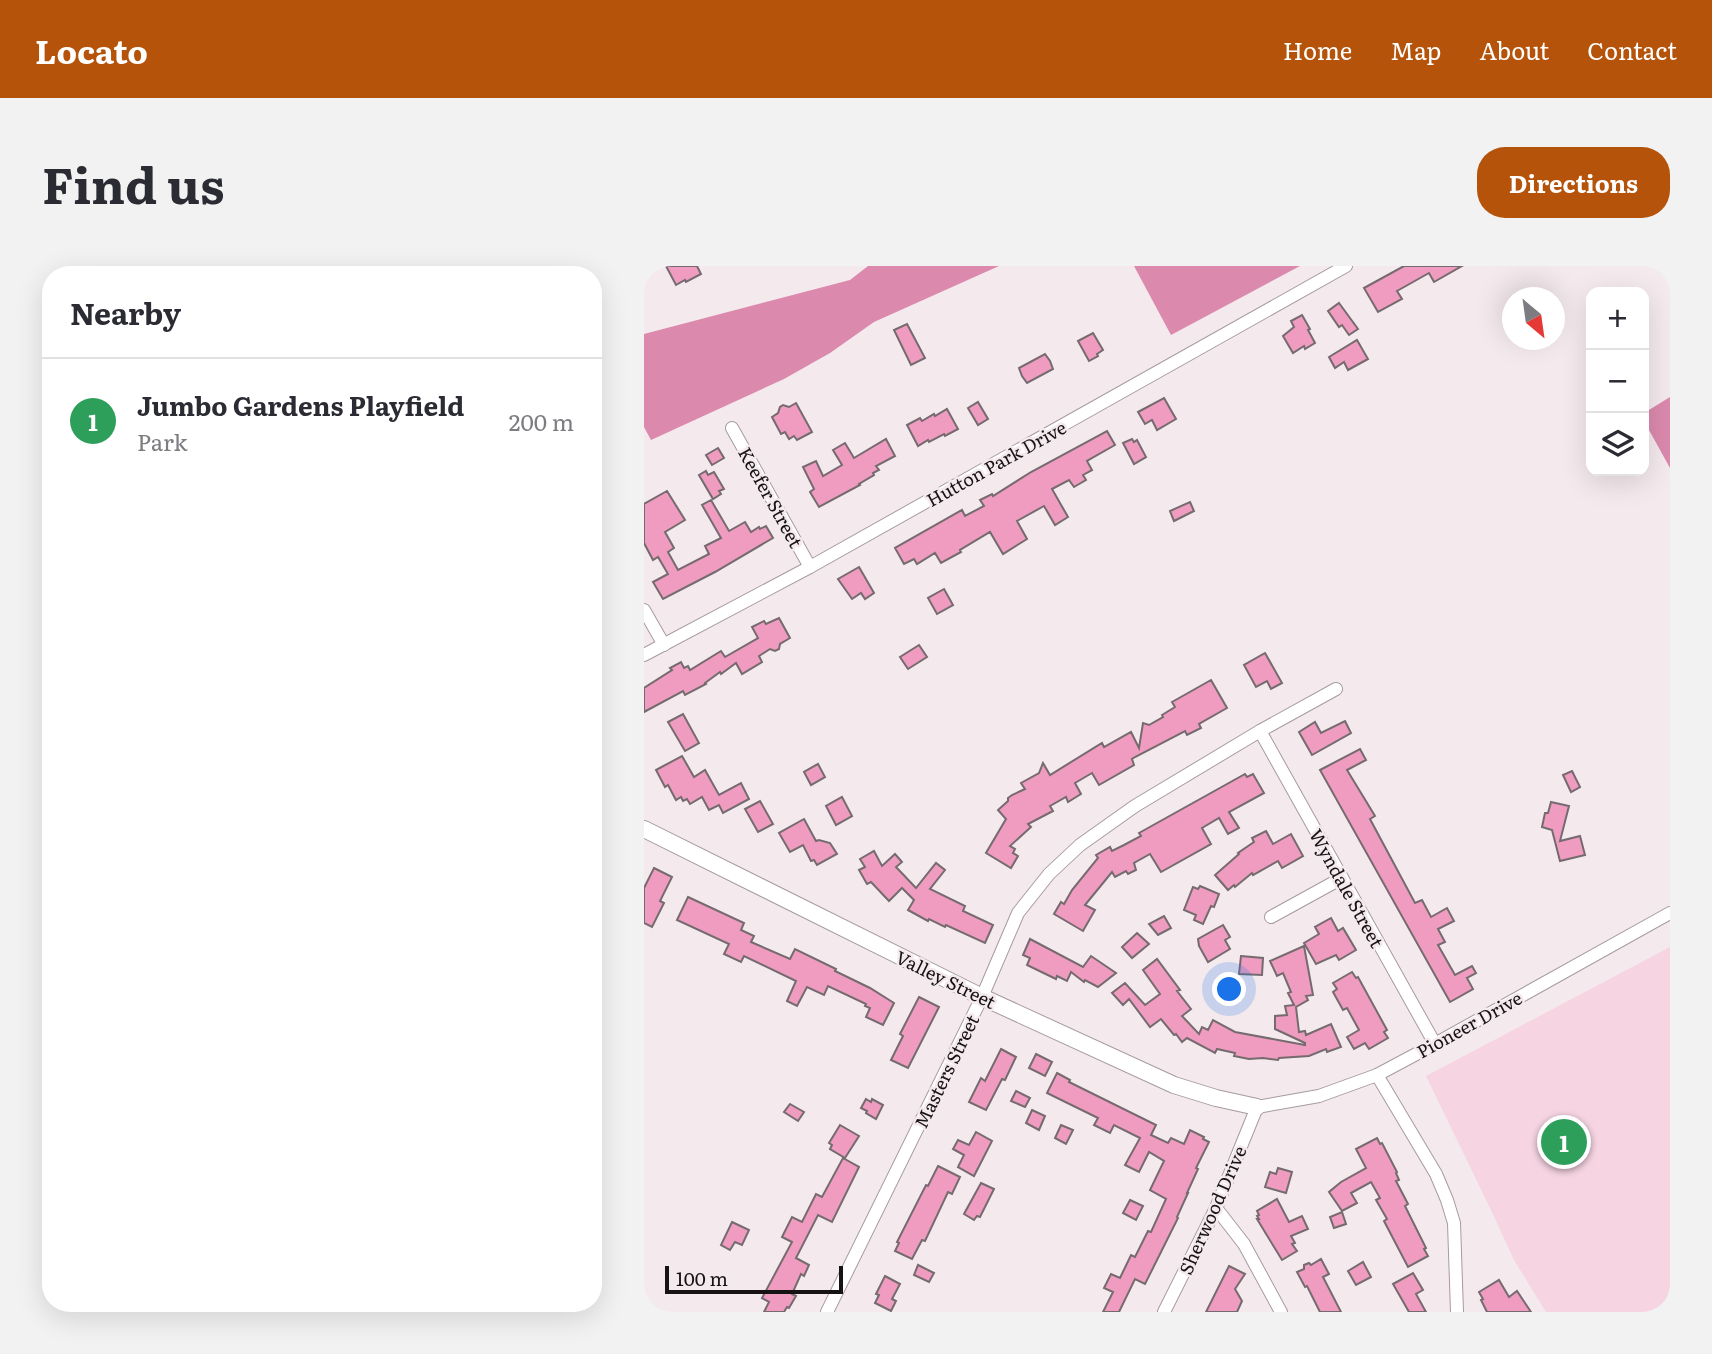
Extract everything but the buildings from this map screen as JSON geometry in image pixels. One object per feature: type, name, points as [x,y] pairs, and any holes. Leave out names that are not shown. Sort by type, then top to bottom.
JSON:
[{"type":"main road","name":"Valley Street","points":[[644,829],[982,997],[1174,1085],[1257,1107]]},
{"type":"street","name":"Hutton Park Drive","points":[[644,656],[810,567],[1346,266]]},
{"type":"street","name":"Keefer Street","points":[[732,428],[810,567]]},
{"type":"street","points":[[644,610],[664,645]]},
{"type":"street","name":"Masters Street","points":[[827,1312],[982,997],[1018,913],[1049,874],[1080,845],[1135,806],[1336,689]]},
{"type":"street","name":"Wyndale Street","points":[[1260,731],[1435,1044]]},
{"type":"street","points":[[1271,917],[1342,878]]},
{"type":"street","name":"Pioneer Drive","points":[[1257,1107],[1319,1096],[1377,1074],[1670,913]]},
{"type":"street","points":[[1377,1074],[1436,1174],[1447,1200],[1454,1223],[1457,1312]]},
{"type":"street","name":"Sherwood Drive","points":[[1164,1312],[1216,1208],[1257,1107]]},
{"type":"street","points":[[1216,1208],[1244,1244],[1281,1312]]},
{"type":"shaded area","points":[[868,266],[999,266],[874,322],[830,353],[784,379],[651,440],[644,427],[644,334],[850,280]]},
{"type":"shaded area","points":[[1134,266],[1300,266],[1171,335]]},
{"type":"shaded area","points":[[1670,397],[1670,468],[1649,430],[1649,410]]},
{"type":"shaded area","points":[[1670,947],[1670,1312],[1546,1312],[1514,1260],[1426,1076]]},
{"type":"place","name":"Jumbo Gardens Playfield","points":[[1564,1142]]}]
